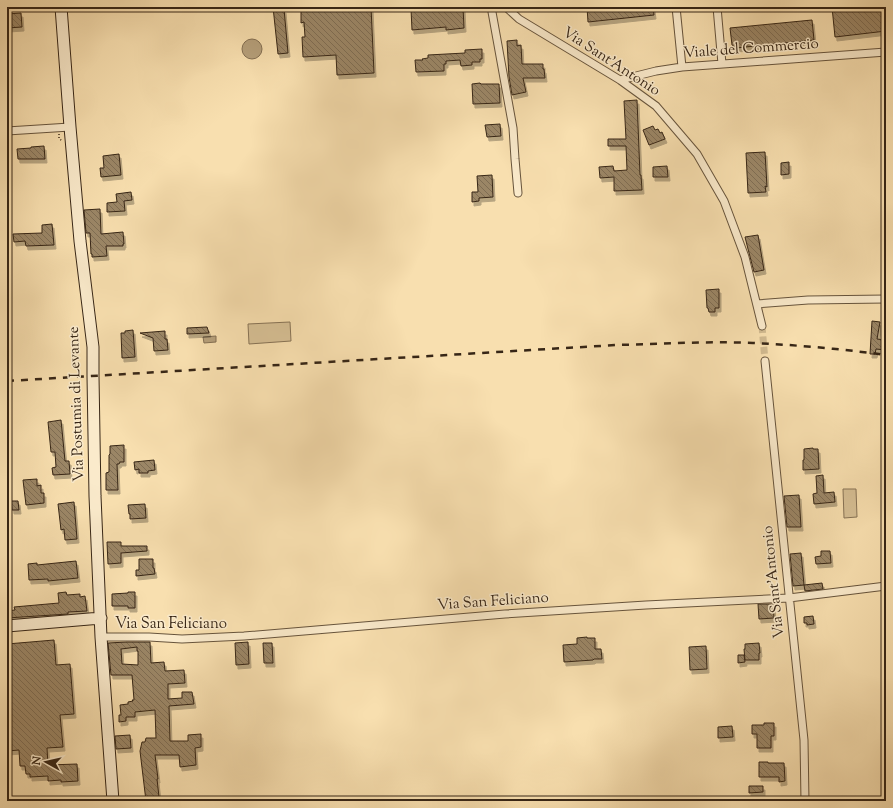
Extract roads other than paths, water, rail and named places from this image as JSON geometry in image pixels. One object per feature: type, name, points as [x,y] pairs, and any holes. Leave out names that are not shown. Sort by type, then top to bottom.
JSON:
[{"type":"main road","name":"Via Postumia di Levante","points":[[61,7],[80,241],[93,347],[95,496],[102,637],[113,801]]},
{"type":"main road","points":[[7,626],[101,618]]},
{"type":"street","points":[[492,7],[513,128],[514,159],[518,193]]},
{"type":"street","name":"Via Sant'Antonio","points":[[506,7],[519,19],[620,80],[656,106],[697,154],[724,201],[745,257],[762,326]]},
{"type":"street","points":[[676,7],[682,68]]},
{"type":"street","points":[[717,7],[722,64]]},
{"type":"street","name":"Viale del Commercio","points":[[620,80],[656,71],[682,68],[886,52]]},
{"type":"street","points":[[7,131],[70,127]]},
{"type":"street","points":[[757,304],[808,300],[886,299]]},
{"type":"street","name":"Via Sant'Antonio","points":[[765,361],[804,740],[805,801]]},
{"type":"street","name":"Via San Feliciano","points":[[102,637],[182,639],[244,636],[505,614],[789,598],[886,586]]},
{"type":"tunnel","points":[[762,326],[765,361]]},
{"type":"railway","points":[[7,381],[616,345],[736,342],[803,346],[886,355]]}]
